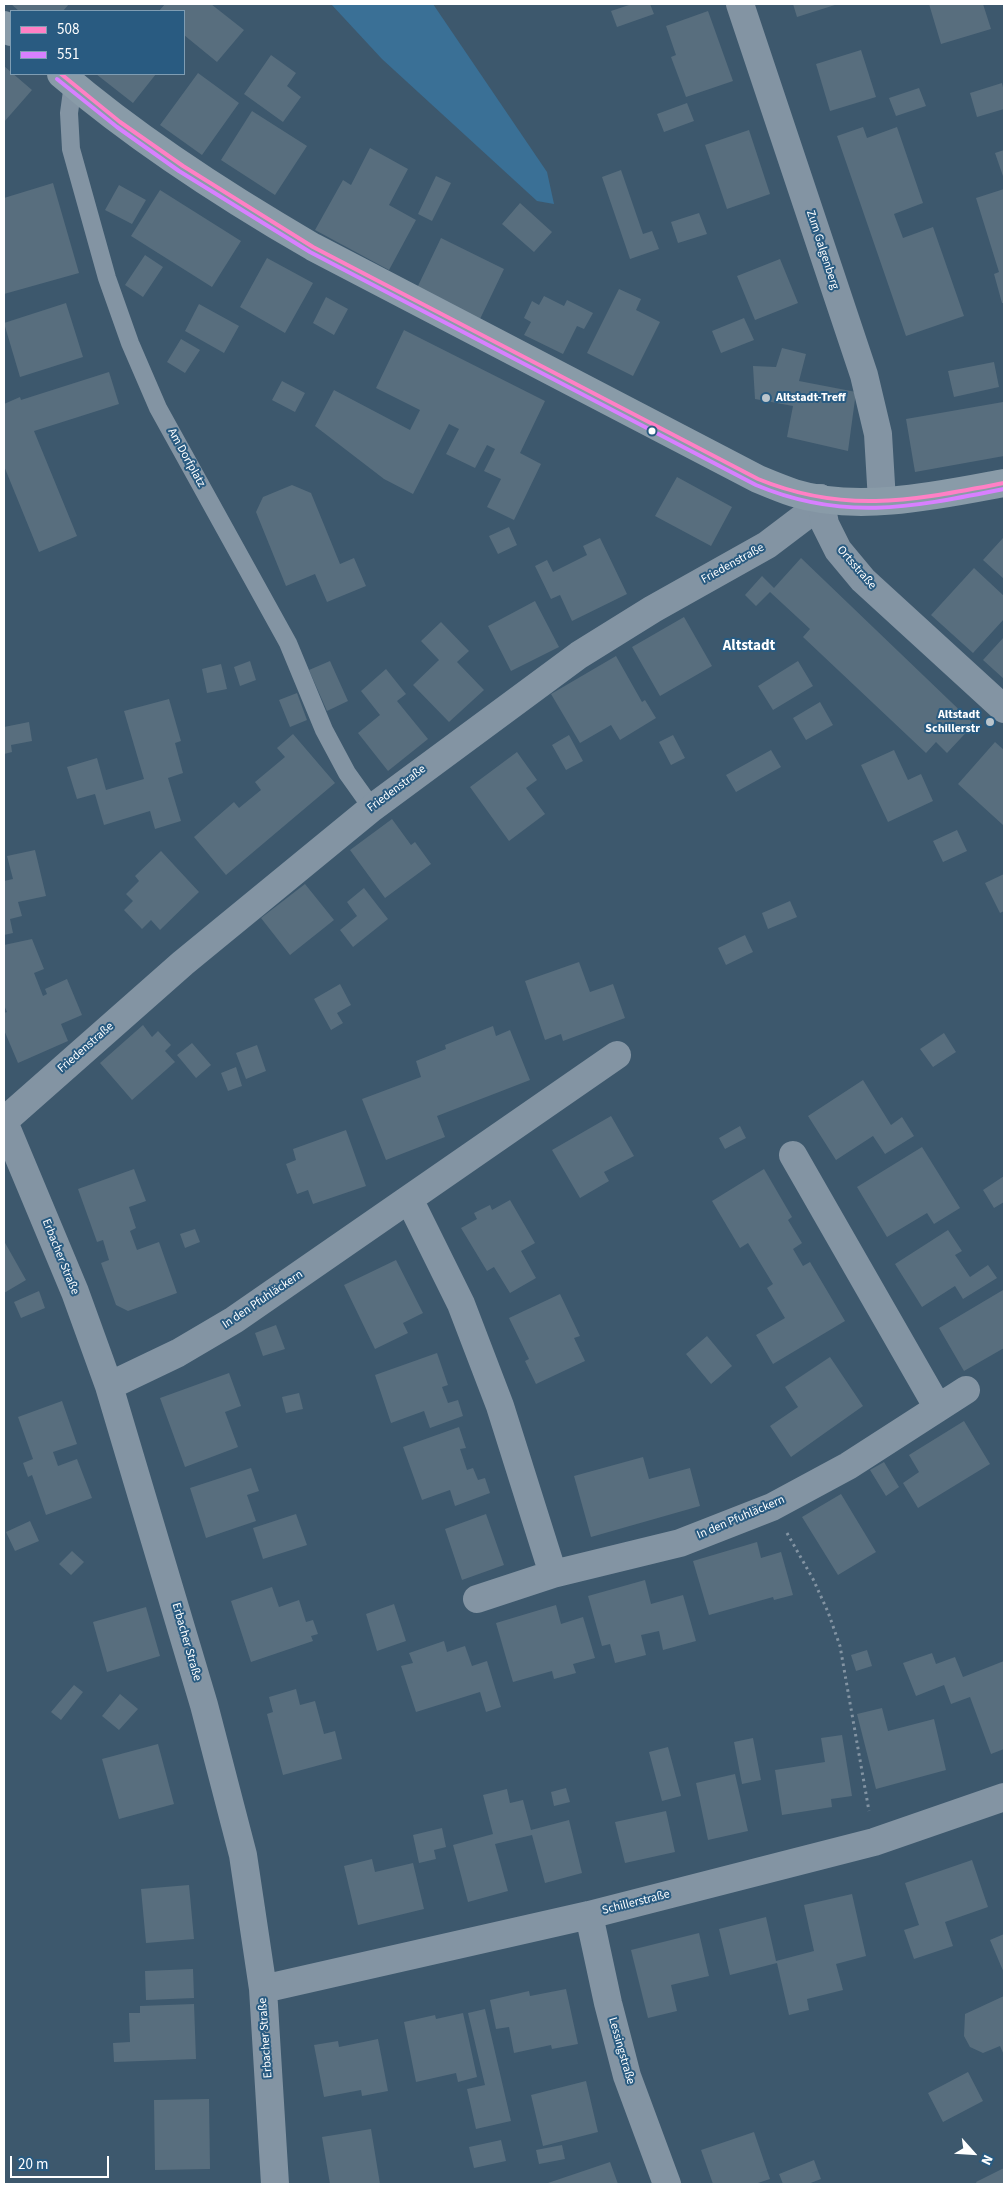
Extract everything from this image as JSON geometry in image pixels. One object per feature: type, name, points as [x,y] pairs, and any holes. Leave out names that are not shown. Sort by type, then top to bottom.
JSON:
[{"type":"main road","points":[[67,79],[167,156],[247,208],[314,248],[758,479],[795,493],[820,498],[882,501],[1004,483]]},
{"type":"street","name":"Zum Galgenberg","points":[[740,4],[864,374],[878,434],[882,501]]},
{"type":"street","name":"Ortsstraße","points":[[820,498],[825,524],[838,550],[863,580],[1004,709]]},
{"type":"street","name":"Friedenstraße","points":[[4,1122],[183,963],[372,808],[579,655],[653,609],[768,545],[804,517],[820,498]]},
{"type":"street","name":"In den Pfuhläckern","points":[[109,1386],[178,1353],[234,1320],[617,1055]]},
{"type":"street","name":"Erbacher Straße","points":[[4,1122],[71,1284],[109,1386],[156,1536],[204,1704],[243,1855],[263,1989],[275,2184]]},
{"type":"street","points":[[793,1155],[938,1408]]},
{"type":"street","points":[[410,1200],[461,1304],[497,1397],[553,1574]]},
{"type":"street","name":"In den Pfuhläckern","points":[[477,1599],[553,1574],[680,1543],[772,1507],[848,1466],[966,1390]]},
{"type":"street","name":"Schillerstraße","points":[[263,1989],[589,1915],[874,1842],[1004,1797]]},
{"type":"street","name":"Lessingstraße","points":[[589,1915],[608,2003],[627,2076],[667,2184]]},
{"type":"lane","name":"Am Dorfplatz","points":[[67,79],[71,149],[107,278],[130,343],[158,408],[288,643],[324,730],[347,773],[372,808]]},
{"type":"path","points":[[772,1507],[813,1579],[828,1612],[840,1646],[874,1842]]},
{"type":"shaded area","points":[[331,4],[433,4],[547,172],[554,204],[537,201],[382,59]]},
{"type":"building","points":[[11,4],[69,4],[64,10],[18,10]]},
{"type":"building","points":[[165,4],[211,4],[244,30],[217,62],[185,36],[185,10],[160,10]]},
{"type":"building","points":[[632,4],[650,4],[654,14],[617,27],[611,11]]},
{"type":"building","points":[[793,4],[838,4],[797,17]]},
{"type":"building","points":[[929,4],[983,4],[991,29],[941,44]]},
{"type":"building","points":[[708,11],[733,81],[686,97],[671,57],[676,55],[666,26]]},
{"type":"building","points":[[861,50],[876,97],[830,111],[816,64]]},
{"type":"building","points":[[271,55],[296,73],[287,86],[301,97],[283,122],[244,94]]},
{"type":"building","points":[[4,66],[10,71],[10,75],[14,75],[32,90],[4,122]]},
{"type":"building","points":[[198,73],[239,103],[202,155],[160,125]]},
{"type":"building","points":[[97,75],[155,75],[133,103]]},
{"type":"building","points":[[1002,83],[1004,109],[977,117],[970,93]]},
{"type":"building","points":[[919,88],[926,106],[896,116],[889,98]]},
{"type":"building","points":[[687,103],[694,121],[664,132],[657,114]]},
{"type":"building","points":[[252,111],[307,146],[275,195],[221,160]]},
{"type":"building","points":[[863,127],[867,138],[897,127],[923,203],[894,214],[903,238],[933,227],[964,316],[906,336],[837,136]]},
{"type":"building","points":[[749,130],[770,194],[727,209],[705,145]]},
{"type":"building","points":[[370,148],[408,169],[389,205],[416,220],[389,270],[315,230],[343,180],[351,185]]},
{"type":"building","points":[[1004,150],[1004,179],[995,153]]},
{"type":"building","points":[[621,170],[643,234],[652,231],[659,249],[630,259],[602,177]]},
{"type":"building","points":[[436,176],[451,183],[432,221],[418,214]]},
{"type":"building","points":[[53,183],[79,273],[4,294],[4,198]]},
{"type":"building","points":[[119,185],[146,200],[132,224],[105,210]]},
{"type":"building","points":[[1004,189],[1004,303],[1002,303],[994,274],[999,272],[976,198]]},
{"type":"building","points":[[160,190],[241,241],[212,287],[131,236]]},
{"type":"building","points":[[520,203],[552,232],[534,252],[502,224]]},
{"type":"building","points":[[699,213],[707,234],[678,243],[671,222]]},
{"type":"building","points":[[441,238],[504,269],[480,319],[417,288]]},
{"type":"building","points":[[145,255],[163,267],[143,297],[125,285]]},
{"type":"building","points":[[267,258],[313,283],[285,333],[240,307]]},
{"type":"building","points":[[780,259],[798,303],[755,320],[737,276]]},
{"type":"building","points":[[619,289],[641,299],[636,310],[660,322],[633,376],[587,353]]},
{"type":"building","points":[[544,296],[564,306],[567,300],[593,313],[584,329],[577,326],[563,354],[524,335],[531,322],[524,318],[532,301],[539,305]]},
{"type":"building","points":[[326,297],[348,309],[334,335],[313,323]]},
{"type":"building","points":[[66,303],[83,357],[20,377],[4,323]]},
{"type":"building","points":[[199,304],[239,326],[224,353],[185,331]]},
{"type":"building","points":[[744,318],[754,340],[721,353],[712,331]]},
{"type":"building","points":[[404,330],[545,401],[520,453],[541,464],[514,520],[487,507],[501,479],[484,471],[495,449],[487,445],[475,468],[446,454],[459,429],[449,424],[413,494],[384,479],[315,426],[334,390],[410,430],[420,410],[376,388]]},
{"type":"building","points":[[181,339],[200,350],[185,373],[167,362]]},
{"type":"building","points":[[782,348],[806,354],[799,381],[856,392],[848,451],[787,437],[793,406],[755,399],[753,366],[776,367]]},
{"type":"building","points":[[994,362],[999,387],[954,397],[948,371]]},
{"type":"building","points":[[109,372],[119,404],[34,431],[77,536],[39,552],[4,466],[4,404],[20,397],[21,400]]},
{"type":"building","points":[[282,381],[305,393],[295,412],[272,400]]},
{"type":"building","points":[[1003,402],[1004,456],[915,472],[906,419]]},
{"type":"building","points":[[677,477],[732,507],[711,546],[655,516]]},
{"type":"building","points":[[292,485],[311,493],[340,564],[354,558],[366,586],[327,602],[315,574],[286,586],[256,512],[263,497]]},
{"type":"building","points":[[509,527],[517,545],[498,554],[489,536]]},
{"type":"building","points":[[600,538],[627,594],[572,621],[560,595],[551,599],[535,566],[547,560],[553,572],[587,555],[583,546]]},
{"type":"building","points":[[1004,539],[1004,579],[983,560]]},
{"type":"building","points":[[801,558],[974,724],[947,753],[936,742],[926,753],[803,637],[810,629],[770,592],[756,606],[745,595],[762,576],[774,588]]},
{"type":"building","points":[[974,568],[1004,596],[1004,619],[973,653],[931,615]]},
{"type":"building","points":[[535,601],[559,647],[511,671],[488,626]]},
{"type":"building","points":[[684,617],[712,666],[660,696],[632,647]]},
{"type":"building","points":[[441,622],[469,651],[457,662],[484,690],[449,722],[413,685],[439,660],[421,641]]},
{"type":"building","points":[[1004,637],[1004,679],[983,660]]},
{"type":"building","points":[[616,656],[642,702],[645,700],[656,718],[620,740],[611,725],[580,743],[551,694]]},
{"type":"building","points":[[250,661],[256,680],[240,686],[234,667]]},
{"type":"building","points":[[330,661],[348,701],[327,711],[309,670]]},
{"type":"building","points":[[798,661],[813,686],[773,710],[758,686]]},
{"type":"building","points":[[221,664],[227,689],[207,693],[202,669]]},
{"type":"building","points":[[386,669],[406,694],[397,701],[428,739],[388,771],[358,733],[380,715],[361,691]]},
{"type":"building","points":[[297,693],[307,720],[290,727],[279,700]]},
{"type":"building","points":[[169,699],[181,741],[175,743],[183,773],[168,778],[181,821],[155,829],[150,811],[104,825],[95,794],[77,799],[67,767],[97,758],[106,790],[144,779],[124,711]]},
{"type":"building","points":[[820,702],[833,725],[806,740],[793,718]]},
{"type":"building","points":[[29,722],[32,741],[11,745],[12,752],[4,754],[4,727]]},
{"type":"building","points":[[293,734],[335,783],[226,875],[194,837],[234,802],[239,808],[261,790],[255,782],[285,757],[277,748]]},
{"type":"building","points":[[569,735],[583,761],[566,770],[552,745]]},
{"type":"building","points":[[673,735],[685,758],[671,765],[659,742]]},
{"type":"building","points":[[995,742],[1004,750],[1003,825],[958,784]]},
{"type":"building","points":[[771,750],[781,767],[736,792],[726,775]]},
{"type":"building","points":[[894,750],[908,780],[921,774],[933,801],[888,822],[861,765]]},
{"type":"building","points":[[517,752],[537,780],[526,788],[545,814],[509,841],[470,787]]},
{"type":"building","points":[[392,819],[411,845],[415,842],[431,864],[385,898],[350,850]]},
{"type":"building","points":[[957,830],[967,851],[943,862],[933,841]]},
{"type":"building","points":[[35,850],[46,896],[18,902],[22,916],[10,919],[13,933],[4,935],[4,881],[13,879],[7,856]]},
{"type":"building","points":[[161,851],[199,892],[160,930],[151,920],[142,929],[124,910],[133,901],[126,894],[139,881],[135,876]]},
{"type":"building","points":[[1004,874],[1004,911],[1000,913],[985,883]]},
{"type":"building","points":[[305,884],[334,920],[290,955],[261,918]]},
{"type":"building","points":[[364,888],[388,919],[353,947],[340,930],[357,916],[347,902]]},
{"type":"building","points":[[790,901],[797,917],[768,929],[762,913]]},
{"type":"building","points":[[745,935],[753,952],[726,965],[718,948]]},
{"type":"building","points":[[32,939],[44,969],[34,973],[43,996],[47,994],[45,989],[67,979],[82,1015],[61,1024],[68,1041],[18,1063],[4,1030],[4,1013],[7,1012],[4,1005],[4,945]]},
{"type":"building","points":[[579,962],[590,992],[613,984],[625,1018],[563,1041],[561,1034],[545,1040],[525,981]]},
{"type":"building","points":[[340,984],[351,1005],[337,1013],[343,1023],[331,1030],[314,999]]},
{"type":"building","points":[[143,1025],[152,1037],[158,1031],[171,1045],[165,1051],[175,1062],[132,1100],[100,1063]]},
{"type":"building","points":[[493,1026],[496,1036],[510,1030],[530,1080],[437,1116],[445,1137],[386,1160],[362,1099],[421,1077],[416,1061],[446,1049],[445,1045]]},
{"type":"building","points":[[944,1033],[956,1052],[933,1067],[920,1049]]},
{"type":"building","points":[[192,1043],[211,1065],[196,1078],[177,1055]]},
{"type":"building","points":[[257,1045],[266,1071],[246,1079],[236,1053]]},
{"type":"building","points":[[236,1067],[242,1086],[228,1091],[221,1073]]},
{"type":"building","points":[[863,1080],[891,1125],[902,1117],[914,1136],[885,1154],[873,1136],[836,1160],[808,1116]]},
{"type":"building","points":[[611,1116],[634,1156],[604,1172],[609,1181],[580,1198],[552,1150]]},
{"type":"building","points":[[740,1126],[746,1138],[725,1149],[719,1138]]},
{"type":"building","points":[[346,1130],[366,1186],[313,1204],[308,1190],[297,1194],[286,1164],[296,1160],[293,1149]]},
{"type":"building","points":[[922,1147],[960,1208],[934,1224],[927,1213],[887,1237],[857,1187]]},
{"type":"building","points":[[134,1169],[146,1201],[129,1207],[136,1228],[130,1231],[137,1250],[159,1242],[177,1293],[128,1311],[116,1305],[101,1263],[109,1260],[103,1240],[97,1242],[78,1189]]},
{"type":"building","points":[[764,1169],[792,1217],[788,1220],[802,1243],[793,1249],[803,1266],[810,1262],[845,1321],[773,1364],[756,1335],[785,1318],[767,1288],[773,1284],[748,1243],[740,1248],[712,1201]]},
{"type":"building","points":[[1004,1176],[1004,1202],[994,1208],[983,1190]]},
{"type":"building","points":[[510,1200],[535,1243],[521,1251],[536,1278],[510,1293],[494,1267],[487,1271],[461,1228],[477,1219],[474,1213],[490,1205],[492,1210]]},
{"type":"building","points":[[195,1229],[200,1242],[185,1248],[180,1234]]},
{"type":"building","points":[[948,1230],[962,1251],[955,1255],[970,1277],[988,1265],[997,1278],[963,1299],[955,1286],[922,1307],[895,1264]]},
{"type":"building","points":[[4,1241],[26,1280],[4,1293]]},
{"type":"building","points":[[396,1260],[423,1313],[403,1323],[408,1333],[375,1349],[344,1285]]},
{"type":"building","points":[[1003,1290],[1004,1348],[964,1371],[939,1328]]},
{"type":"building","points":[[39,1291],[45,1308],[21,1318],[14,1302]]},
{"type":"building","points":[[560,1294],[580,1336],[574,1338],[585,1361],[536,1384],[525,1361],[529,1359],[509,1318]]},
{"type":"building","points":[[276,1325],[285,1349],[263,1356],[255,1333]]},
{"type":"building","points":[[707,1336],[732,1366],[711,1384],[686,1354]]},
{"type":"building","points":[[437,1353],[448,1385],[442,1387],[448,1403],[458,1400],[463,1416],[430,1428],[424,1411],[391,1423],[375,1375]]},
{"type":"building","points":[[830,1357],[863,1406],[791,1457],[770,1426],[798,1407],[785,1387]]},
{"type":"building","points":[[229,1373],[241,1406],[225,1412],[238,1447],[185,1467],[160,1398]]},
{"type":"building","points":[[299,1393],[303,1409],[286,1413],[282,1397]]},
{"type":"building","points":[[62,1401],[77,1444],[53,1452],[58,1466],[77,1459],[92,1498],[46,1515],[32,1475],[28,1477],[23,1463],[33,1459],[18,1417]]},
{"type":"building","points":[[964,1421],[990,1464],[918,1508],[903,1483],[919,1472],[909,1455]]},
{"type":"building","points":[[459,1427],[466,1448],[460,1449],[467,1470],[473,1468],[478,1480],[485,1478],[490,1493],[455,1506],[450,1490],[422,1500],[403,1447]]},
{"type":"building","points":[[643,1457],[649,1479],[690,1468],[700,1506],[591,1537],[574,1476]]},
{"type":"building","points":[[884,1462],[899,1487],[886,1496],[870,1470]]},
{"type":"building","points":[[251,1468],[259,1491],[247,1495],[256,1521],[206,1538],[190,1488]]},
{"type":"building","points":[[841,1494],[876,1552],[838,1575],[802,1517]]},
{"type":"building","points":[[296,1514],[307,1545],[263,1559],[253,1528]]},
{"type":"building","points":[[486,1514],[504,1565],[462,1580],[445,1529]]},
{"type":"building","points":[[30,1521],[39,1541],[15,1551],[6,1532]]},
{"type":"building","points":[[757,1542],[761,1558],[781,1552],[793,1595],[774,1600],[773,1597],[709,1615],[693,1561]]},
{"type":"building","points":[[72,1551],[84,1562],[71,1575],[59,1564]]},
{"type":"building","points":[[645,1580],[651,1604],[683,1595],[696,1641],[663,1650],[659,1631],[641,1635],[646,1655],[615,1663],[610,1644],[602,1646],[588,1596]]},
{"type":"building","points":[[272,1587],[279,1607],[299,1600],[306,1622],[313,1620],[318,1634],[311,1636],[313,1641],[251,1662],[231,1601]]},
{"type":"building","points":[[394,1604],[406,1641],[377,1651],[366,1614]]},
{"type":"building","points":[[556,1605],[561,1624],[583,1617],[595,1658],[573,1664],[576,1673],[554,1679],[552,1671],[513,1682],[496,1623]]},
{"type":"building","points":[[146,1607],[160,1656],[107,1672],[93,1622]]},
{"type":"building","points":[[444,1641],[447,1652],[465,1646],[472,1666],[487,1661],[501,1707],[486,1712],[480,1692],[416,1712],[401,1666],[413,1663],[409,1653]]},
{"type":"building","points":[[867,1650],[872,1666],[856,1671],[851,1655]]},
{"type":"building","points":[[932,1653],[936,1664],[955,1657],[963,1677],[1004,1661],[1004,1749],[991,1754],[970,1697],[951,1704],[944,1685],[916,1696],[903,1663]]},
{"type":"building","points":[[74,1685],[83,1692],[61,1720],[51,1712]]},
{"type":"building","points":[[296,1689],[300,1705],[315,1701],[324,1734],[335,1731],[342,1759],[283,1775],[267,1714],[273,1712],[269,1697]]},
{"type":"building","points":[[120,1694],[138,1709],[119,1730],[102,1716]]},
{"type":"building","points":[[882,1708],[888,1731],[934,1719],[946,1770],[876,1789],[857,1714]]},
{"type":"building","points":[[842,1735],[852,1796],[831,1799],[832,1807],[782,1815],[775,1770],[825,1762],[821,1738]]},
{"type":"building","points":[[753,1738],[761,1780],[742,1784],[734,1742]]},
{"type":"building","points":[[158,1744],[174,1804],[119,1819],[102,1759]]},
{"type":"building","points":[[668,1747],[681,1796],[662,1801],[649,1752]]},
{"type":"building","points":[[735,1774],[748,1831],[708,1840],[696,1783]]},
{"type":"building","points":[[566,1788],[570,1802],[554,1806],[551,1792]]},
{"type":"building","points":[[507,1789],[510,1803],[523,1800],[531,1830],[569,1820],[582,1873],[545,1883],[532,1835],[495,1844],[508,1891],[468,1902],[453,1845],[493,1834],[483,1795]]},
{"type":"building","points":[[666,1811],[675,1852],[625,1863],[615,1822]]},
{"type":"building","points":[[442,1828],[446,1847],[434,1850],[436,1859],[419,1863],[413,1835]]},
{"type":"building","points":[[372,1859],[375,1872],[413,1863],[424,1909],[358,1925],[344,1866]]},
{"type":"building","points":[[972,1860],[988,1907],[945,1922],[953,1946],[914,1959],[904,1930],[919,1925],[905,1883]]},
{"type":"building","points":[[189,1885],[194,1939],[146,1943],[141,1889]]},
{"type":"building","points":[[852,1894],[866,1956],[836,1964],[843,1990],[807,1999],[809,2010],[789,2015],[777,1963],[730,1975],[719,1929],[766,1917],[776,1961],[814,1951],[804,1905]]},
{"type":"building","points":[[699,1933],[709,1976],[671,1985],[677,2011],[648,2018],[631,1950]]},
{"type":"building","points":[[1004,1934],[1004,1973],[990,1940]]},
{"type":"building","points":[[193,1969],[194,1998],[146,2000],[145,1971]]},
{"type":"building","points":[[566,1989],[578,2044],[552,2049],[551,2045],[514,2053],[509,2027],[496,2029],[490,2000],[529,1991],[530,1996]]},
{"type":"building","points":[[1004,1996],[1004,2055],[1000,2046],[983,2053],[970,2047],[964,2036],[965,2014]]},
{"type":"building","points":[[194,2004],[196,2059],[114,2062],[113,2043],[130,2042],[129,2013],[140,2013],[140,2006]]},
{"type":"building","points":[[485,2009],[511,2121],[476,2129],[467,2089],[485,2085],[468,2013]]},
{"type":"building","points":[[463,2013],[477,2077],[458,2082],[456,2073],[416,2082],[404,2022],[435,2015],[436,2019]]},
{"type":"building","points":[[378,2039],[388,2091],[362,2096],[361,2090],[324,2097],[314,2045],[338,2041],[339,2047]]},
{"type":"building","points":[[968,2072],[983,2101],[943,2122],[928,2093]]},
{"type":"building","points":[[586,2081],[598,2132],[543,2146],[531,2095]]},
{"type":"building","points":[[209,2099],[210,2169],[155,2170],[154,2100]]},
{"type":"building","points":[[371,2129],[380,2184],[330,2184],[322,2137]]},
{"type":"building","points":[[754,2132],[770,2179],[755,2184],[713,2184],[701,2150]]},
{"type":"building","points":[[501,2140],[506,2161],[474,2168],[469,2147]]},
{"type":"building","points":[[562,2145],[565,2159],[539,2164],[536,2150]]},
{"type":"building","points":[[814,2160],[821,2179],[808,2184],[783,2184],[779,2174]]},
{"type":"building","points":[[610,2162],[618,2184],[545,2184]]},
{"type":"building","points":[[1004,2168],[1004,2184],[977,2184],[976,2182]]},
{"type":"transit line","name":"508","points":[[62,75],[120,122],[183,166],[313,247],[758,479],[790,490],[851,501],[910,499],[1004,483]]},
{"type":"transit line","name":"551","points":[[57,79],[117,127],[179,171],[310,252],[756,485],[788,497],[819,504],[879,508],[939,501],[1004,489]]},
{"type":"place","name":"Altstadt-Treff","points":[[766,398]]},
{"type":"place","name":"Altstadt Schillerstr","points":[[990,722]]},
{"type":"district","name":"Altstadt","points":[[749,647]]}]
